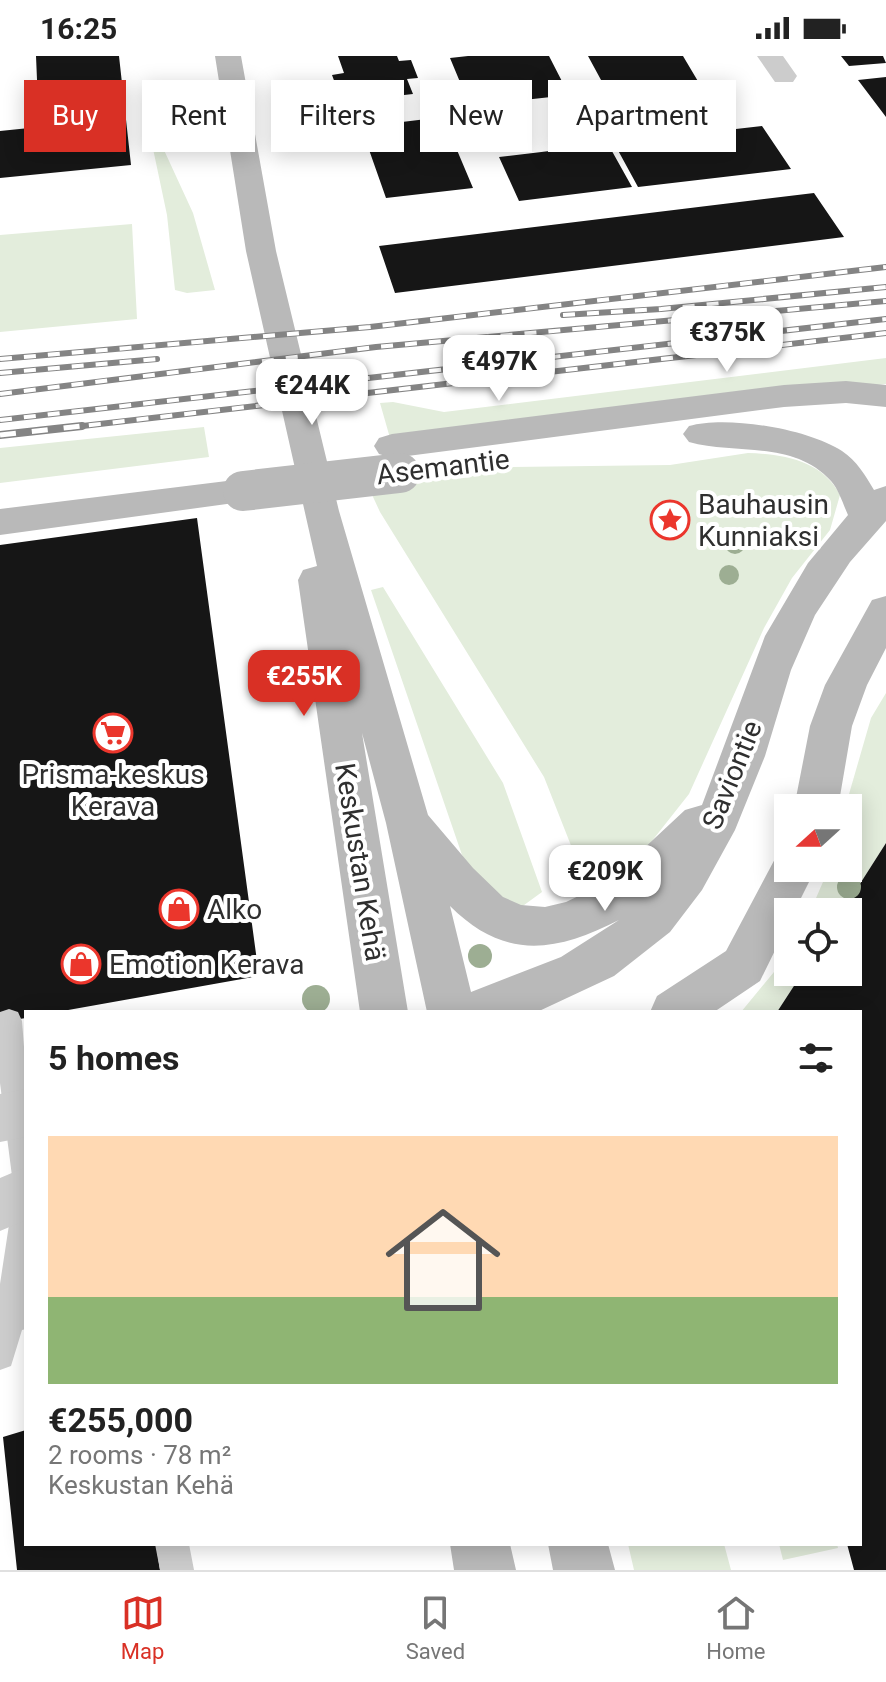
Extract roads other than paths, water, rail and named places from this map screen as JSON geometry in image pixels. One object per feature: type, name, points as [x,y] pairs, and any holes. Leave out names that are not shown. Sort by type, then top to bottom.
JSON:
[{"type":"main road","points":[[203,56],[261,251]]},
{"type":"main road","points":[[228,56],[261,251],[321,511]]},
{"type":"main road","points":[[846,392],[886,389]]},
{"type":"main road","name":"Asemantie","points":[[0,522],[242,479],[396,459],[784,396],[846,392],[886,396]]},
{"type":"main road","name":"Asemantie","points":[[396,459],[701,434],[773,422],[846,418],[886,423]]},
{"type":"main road","points":[[701,434],[781,443],[816,454],[841,469],[876,508]]},
{"type":"main road","name":"Asemantie","points":[[0,496],[242,479]]},
{"type":"main road","name":"Saviontie","points":[[482,1010],[545,988],[634,937],[666,905],[695,865],[724,803],[745,755],[775,658],[806,597],[876,508]]},
{"type":"main road","name":"Keskustan Kehä","points":[[321,511],[408,823],[451,1010]]},
{"type":"main road","name":"Keskustan Kehä","points":[[321,511],[317,589],[384,1010]]},
{"type":"main road","points":[[819,794],[831,726],[846,685],[886,610]]},
{"type":"main road","points":[[408,823],[487,911],[516,924],[537,927],[558,925],[592,914],[641,879],[724,803]]},
{"type":"main road","points":[[710,1010],[743,966],[786,882]]},
{"type":"main road","points":[[677,1010],[743,966]]},
{"type":"main road","points":[[480,1546],[485,1570]]},
{"type":"main road","points":[[578,1546],[584,1570]]},
{"type":"street","points":[[0,1205],[24,1194]]},
{"type":"lane","points":[[9,1021],[15,1115],[24,1165]]},
{"type":"lane","points":[[0,1355],[18,1314],[24,1232]]},
{"type":"lane","points":[[172,1546],[177,1570]]},
{"type":"railway","points":[[0,359],[370,327],[886,267]]},
{"type":"railway","points":[[563,315],[661,309],[886,287]]},
{"type":"railway","points":[[0,394],[376,347],[886,301]]},
{"type":"railway","points":[[0,420],[886,319]]},
{"type":"railway","points":[[65,428],[886,333]]},
{"type":"railway","points":[[0,373],[157,359]]},
{"type":"railway","points":[[0,435],[82,426]]},
{"type":"place","name":"Bauhausin Kunniaksi","points":[[670,520]]},
{"type":"place","name":"Prisma-keskus Kerava","points":[[113,733]]},
{"type":"place","name":"Alko","points":[[179,909]]},
{"type":"place","name":"Emotion Kerava","points":[[81,964]]}]
